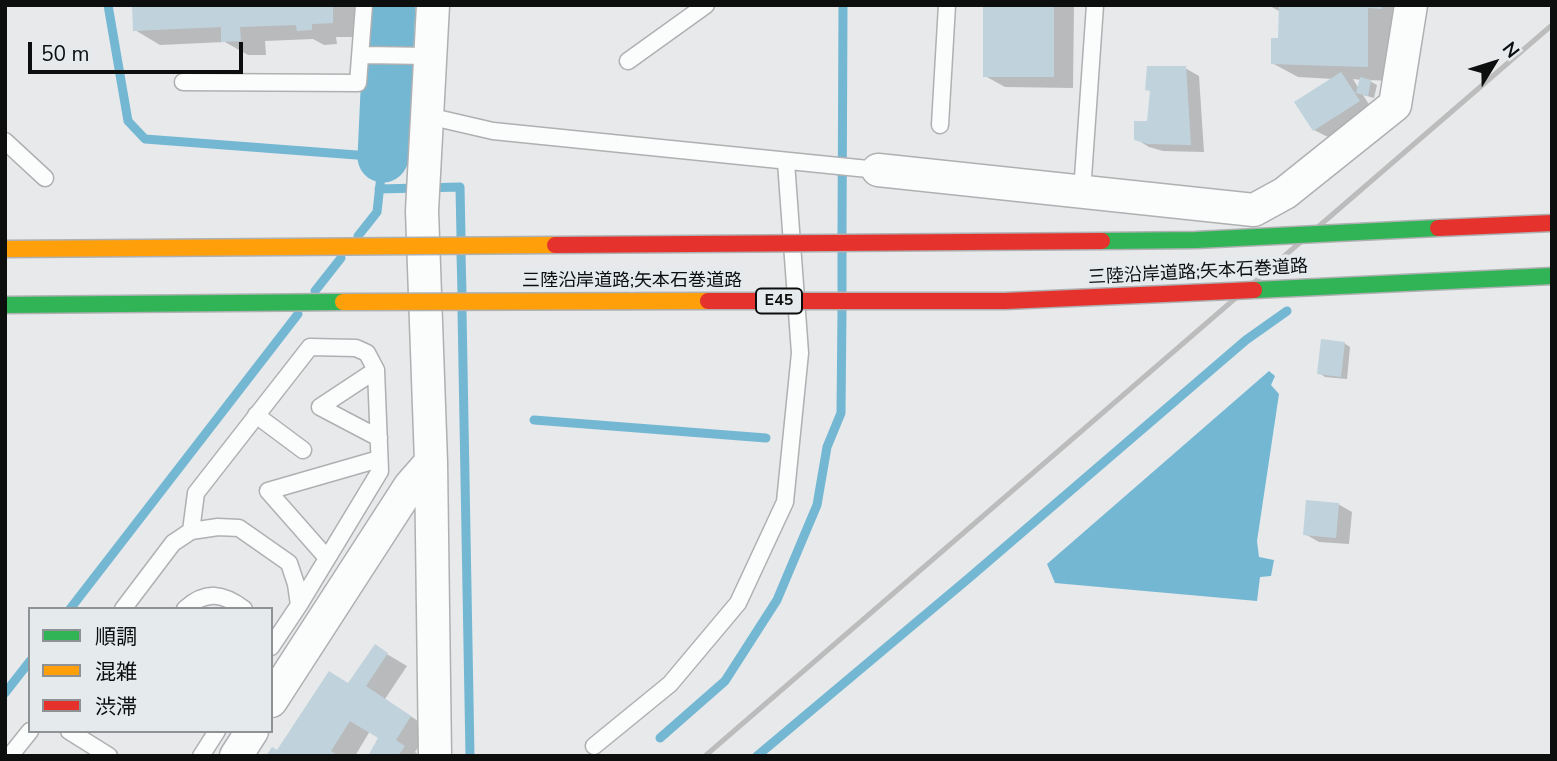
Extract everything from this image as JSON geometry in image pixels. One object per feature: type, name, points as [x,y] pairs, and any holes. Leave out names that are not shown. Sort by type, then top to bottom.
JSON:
[{"type":"highway","name":"三陸沿岸道路;矢本石巻道路","points":[[5,249],[1196,240],[1552,223]]},
{"type":"highway","name":"三陸沿岸道路;矢本石巻道路","points":[[5,305],[1005,301],[1552,276]]},
{"type":"street","points":[[433,5],[422,207],[431,462],[435,756]]},
{"type":"street","points":[[878,170],[1254,210],[1286,193],[1395,105],[1411,5]]},
{"type":"street","points":[[273,698],[410,486],[431,462]]},
{"type":"street","points":[[236,756],[251,733]]},
{"type":"lane","points":[[183,82],[358,83],[365,5]]},
{"type":"lane","points":[[628,61],[706,5]]},
{"type":"lane","points":[[940,125],[947,5]]},
{"type":"lane","points":[[1082,192],[1095,5]]},
{"type":"lane","points":[[362,55],[430,56]]},
{"type":"lane","points":[[428,116],[493,131],[878,170]]},
{"type":"lane","points":[[5,141],[45,178]]},
{"type":"lane","points":[[594,746],[670,684],[738,603],[785,502],[800,353],[786,162]]},
{"type":"lane","points":[[191,531],[196,493],[310,347],[356,348],[367,353],[376,370],[380,471],[299,605],[274,637]]},
{"type":"lane","points":[[376,370],[320,407],[379,438]]},
{"type":"lane","points":[[256,415],[303,450]]},
{"type":"lane","points":[[327,558],[268,491],[379,459]]},
{"type":"lane","points":[[125,607],[173,543],[191,531],[218,527],[239,528],[289,563],[299,605]]},
{"type":"lane","points":[[187,607],[198,598],[214,595],[230,598],[241,607]]},
{"type":"lane","points":[[10,756],[28,733]]},
{"type":"lane","points":[[71,733],[89,751],[109,756]]},
{"type":"lane","points":[[201,756],[216,733]]},
{"type":"water","points":[[1269,371],[1275,376],[1271,385],[1279,394],[1257,541],[1259,557],[1274,560],[1271,576],[1260,577],[1257,601],[1055,583],[1047,564]]},
{"type":"building","points":[[132,5],[333,5],[333,23],[312,24],[312,30],[297,31],[296,25],[240,27],[241,41],[221,42],[221,27],[133,31]]},
{"type":"building","points":[[983,5],[1054,5],[1054,77],[983,77]]},
{"type":"building","points":[[1279,5],[1382,5],[1382,9],[1368,8],[1368,67],[1271,64],[1271,38],[1278,38]]},
{"type":"building","points":[[1147,66],[1186,66],[1191,145],[1148,144],[1134,140],[1134,121],[1147,121],[1150,91],[1145,90]]},
{"type":"building","points":[[1341,72],[1360,101],[1313,131],[1294,102]]},
{"type":"building","points":[[1360,77],[1371,80],[1368,96],[1356,93]]},
{"type":"building","points":[[1321,339],[1345,342],[1341,377],[1317,374]]},
{"type":"building","points":[[1306,500],[1339,503],[1336,538],[1303,535]]},
{"type":"building","points":[[375,644],[388,653],[366,686],[411,716],[396,740],[405,746],[398,756],[368,756],[378,738],[350,721],[331,751],[339,756],[266,756],[272,747],[277,750],[329,671],[348,683]]},
{"type":"waterway","points":[[108,5],[128,121],[145,139],[383,157],[377,212],[358,236]]},
{"type":"waterway","points":[[383,157],[390,5]]},
{"type":"waterway","points":[[842,234],[843,5]]},
{"type":"waterway","points":[[379,189],[460,187],[461,237]]},
{"type":"waterway","points":[[842,252],[842,294]]},
{"type":"waterway","points":[[461,254],[462,293]]},
{"type":"waterway","points":[[315,291],[341,258]]},
{"type":"waterway","points":[[462,310],[470,756]]},
{"type":"waterway","points":[[660,738],[725,681],[777,600],[817,505],[827,447],[841,413],[842,311]]},
{"type":"waterway","points":[[757,756],[1246,340],[1287,311]]},
{"type":"waterway","points":[[72,607],[298,314]]},
{"type":"waterway","points":[[534,420],[766,438]]},
{"type":"waterway","points":[[5,693],[28,664]]},
{"type":"railway","points":[[705,756],[1552,25]]},
{"type":"traffic: fast","points":[[1102,241],[1196,240],[1438,228]]},
{"type":"traffic: fast","points":[[1254,290],[1552,276]]},
{"type":"traffic: fast","points":[[5,305],[343,302]]},
{"type":"traffic: slow","points":[[5,249],[555,245]]},
{"type":"traffic: slow","points":[[343,302],[708,301]]},
{"type":"traffic: jam","points":[[1438,228],[1552,223]]},
{"type":"traffic: jam","points":[[555,245],[1102,241]]},
{"type":"traffic: jam","points":[[708,301],[1005,301],[1254,290]]}]
